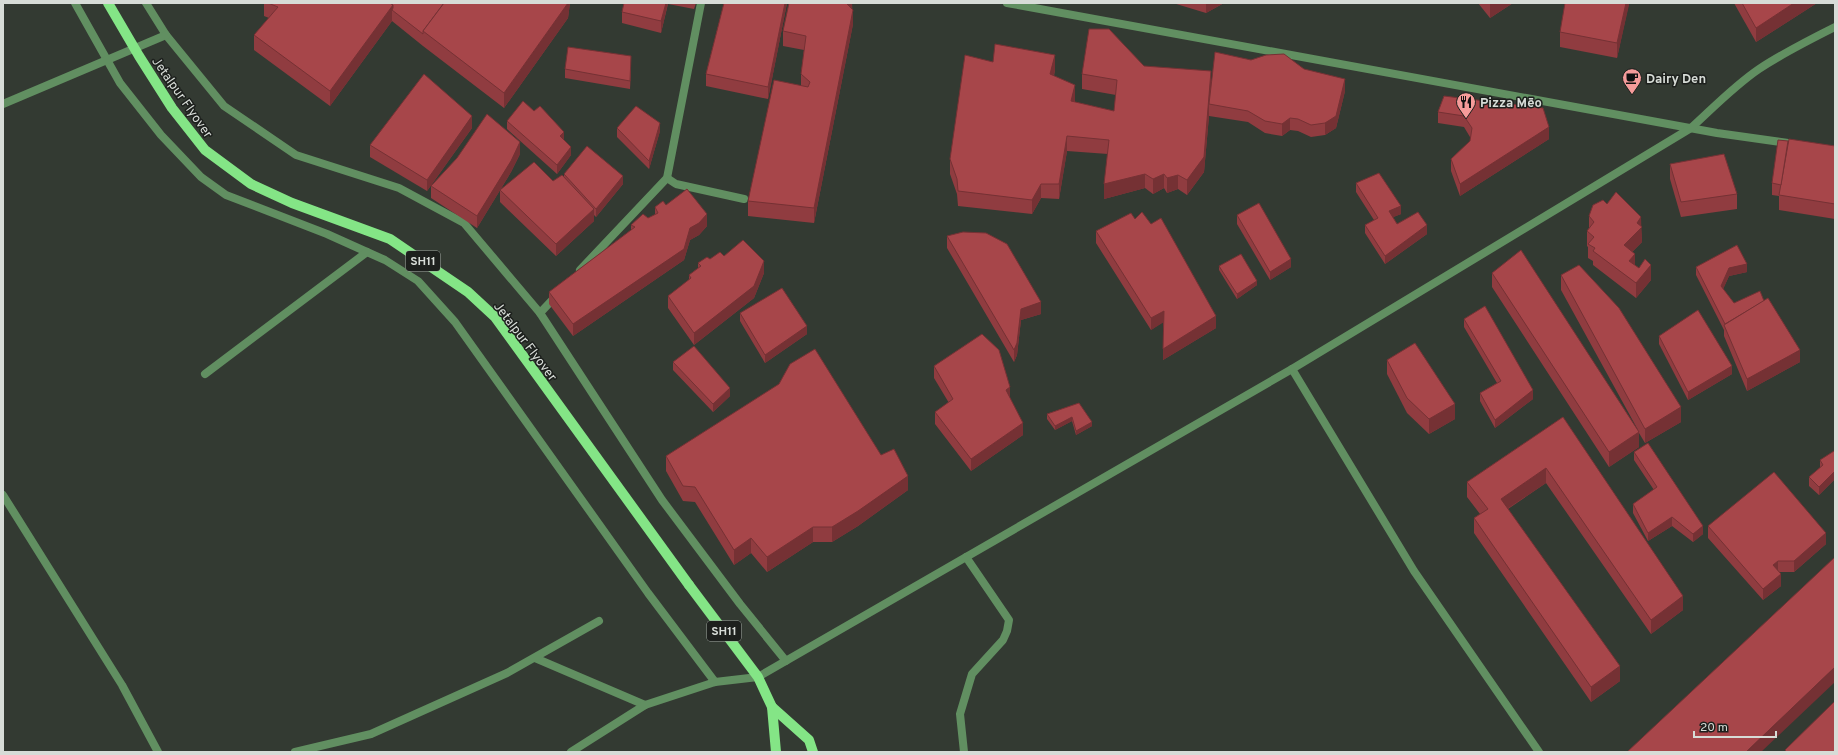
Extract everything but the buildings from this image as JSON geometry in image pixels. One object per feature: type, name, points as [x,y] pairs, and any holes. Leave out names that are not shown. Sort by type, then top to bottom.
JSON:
[{"type":"main road","name":"Jetalpur Flyover","points":[[108,3],[172,108],[205,150],[251,184],[292,203],[390,239],[468,292],[495,317],[689,585],[758,677]]},
{"type":"main road","name":"SH11","points":[[758,677],[772,707],[776,752]]},
{"type":"main road","points":[[772,707],[809,740],[813,752]]},
{"type":"street","points":[[75,3],[120,83],[161,135],[207,181],[226,195],[327,234],[384,260],[418,281],[455,322],[648,593],[715,682]]},
{"type":"street","points":[[146,3],[166,35],[224,106],[296,155],[399,188],[464,223],[540,313],[662,500],[740,604],[786,661]]},
{"type":"street","points":[[576,275],[667,178],[702,3]]},
{"type":"street","points":[[1009,3],[1691,128],[1796,144]]},
{"type":"street","points":[[571,752],[645,705],[715,682],[758,677],[786,661],[1292,369],[1691,128],[1729,92],[1759,70],[1783,54],[1835,27]]},
{"type":"street","points":[[3,104],[166,35]]},
{"type":"street","points":[[667,178],[676,184],[744,199]]},
{"type":"street","points":[[205,374],[367,252]]},
{"type":"street","points":[[540,313],[560,292]]},
{"type":"street","points":[[1292,369],[1414,571],[1539,752]]},
{"type":"street","points":[[3,495],[122,685],[158,752]]},
{"type":"street","points":[[964,752],[960,714],[972,674],[1003,640],[1008,631],[1009,620],[966,557]]},
{"type":"street","points":[[295,752],[371,734],[508,673],[599,621]]},
{"type":"street","points":[[535,658],[645,705]]},
{"type":"place","name":"Dairy Den","points":[[1632,95]]},
{"type":"place","name":"Pizza Mēo","points":[[1466,119]]}]
